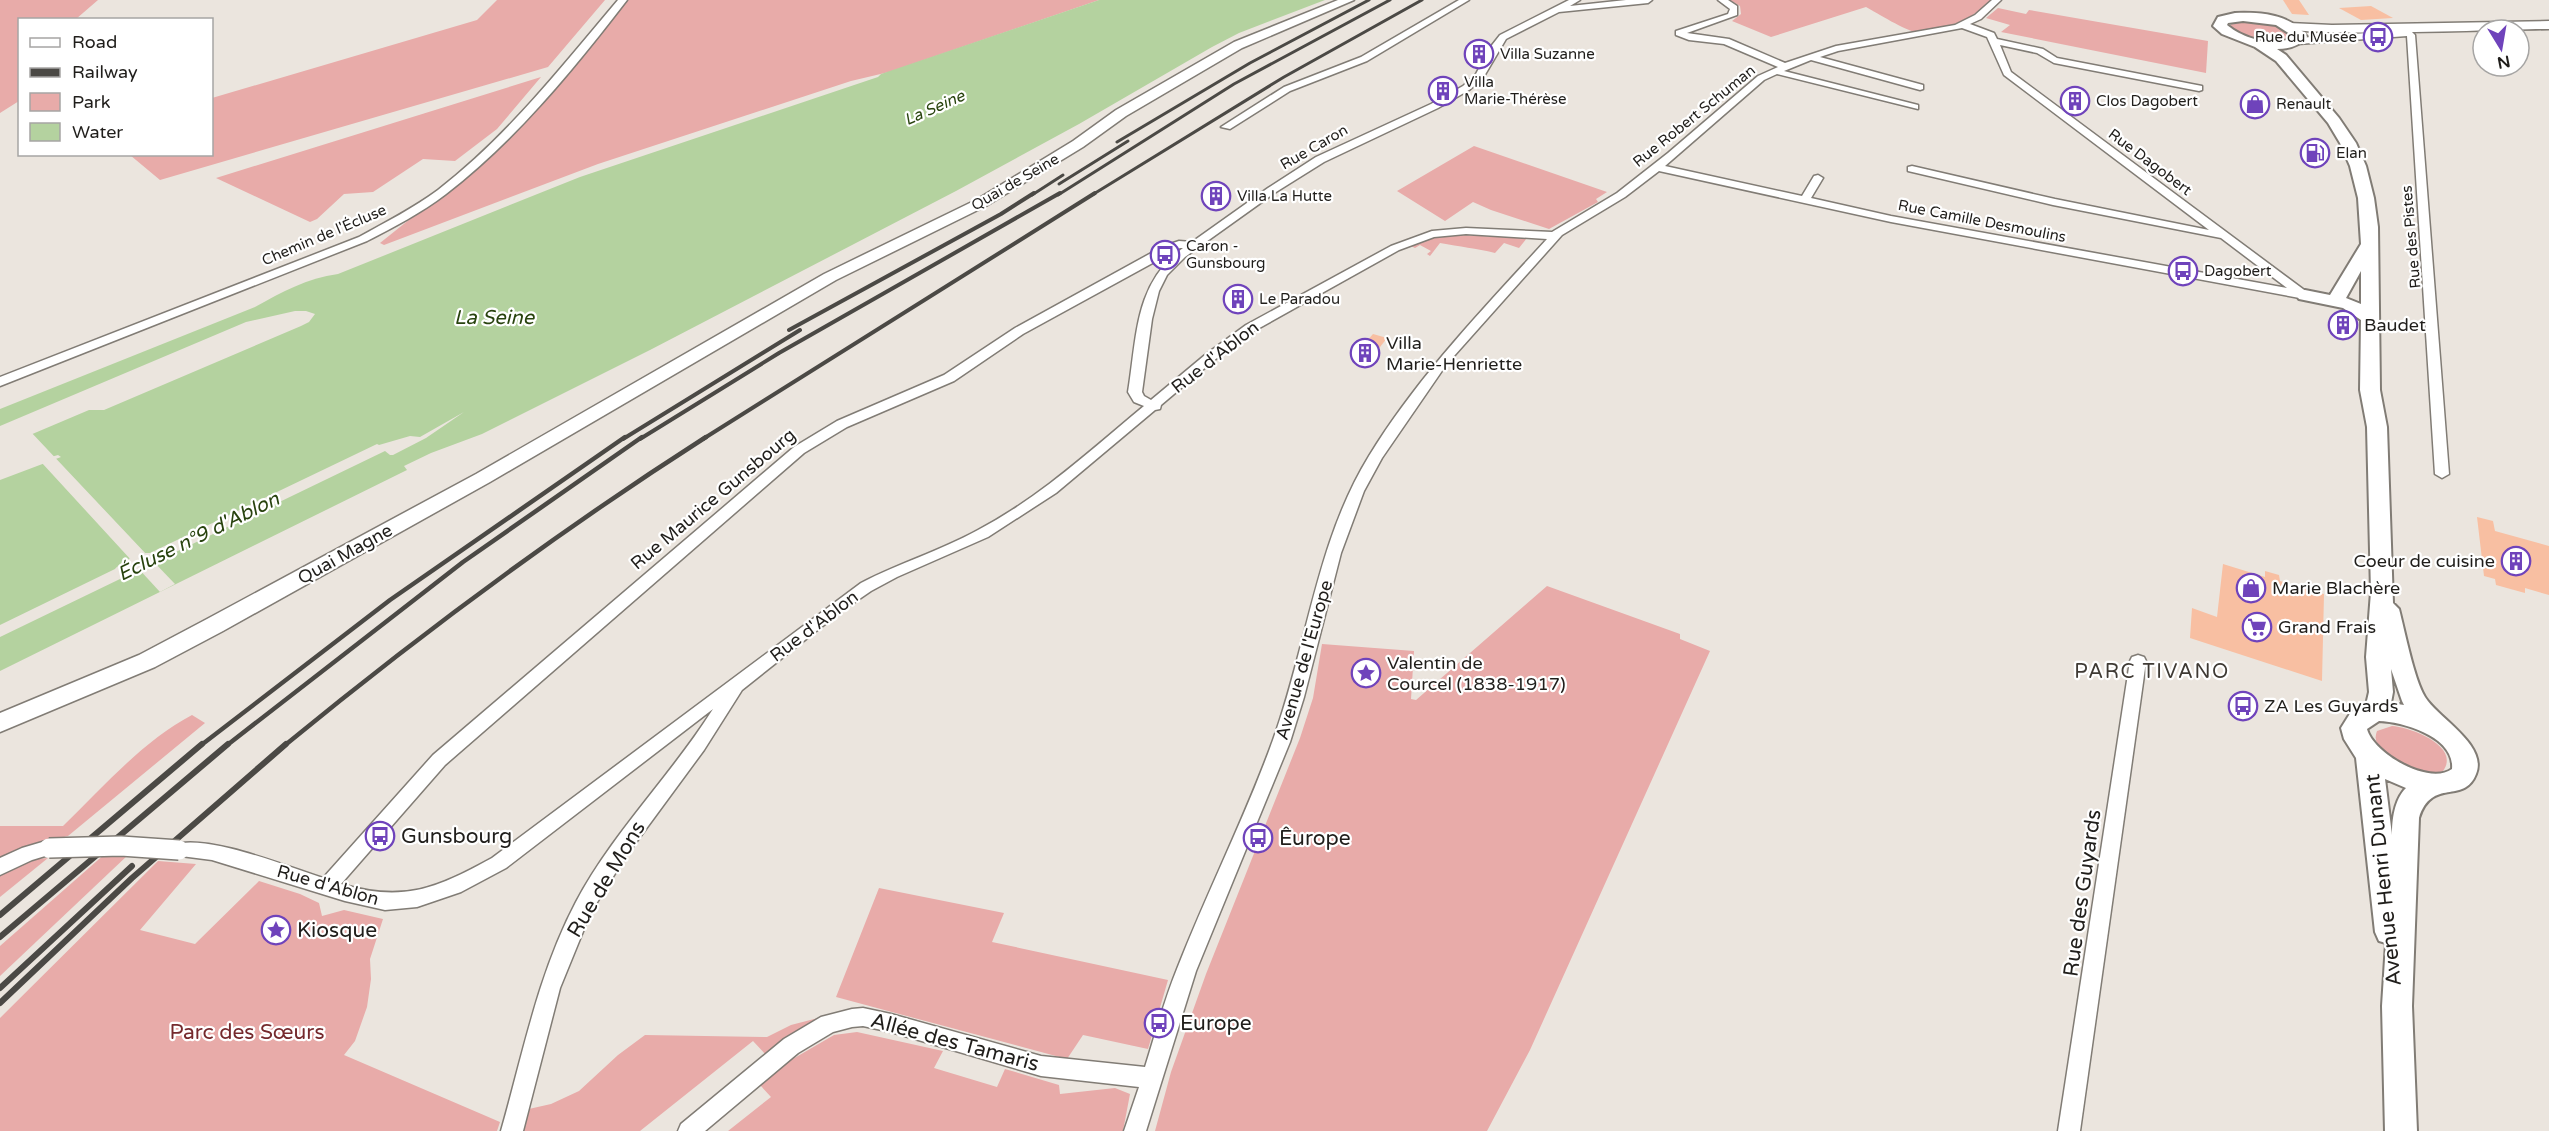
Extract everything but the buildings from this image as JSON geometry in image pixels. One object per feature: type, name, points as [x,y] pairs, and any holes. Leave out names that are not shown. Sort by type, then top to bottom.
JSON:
[{"type":"main road","name":"Quai de Seine","points":[[681,365],[831,277],[991,197],[1078,144],[1120,113],[1238,45],[1348,0]]},
{"type":"main road","points":[[2294,36],[2261,18],[2235,8],[2220,22],[2223,29],[2233,36],[2274,51],[2295,72],[2326,109],[2348,143],[2362,179],[2370,228],[2370,390],[2377,427],[2382,592],[2378,657],[2380,692],[2377,711]]},
{"type":"main road","points":[[2260,44],[2294,36],[2549,25]]},
{"type":"main road","points":[[2294,36],[2288,55],[2337,111],[2356,139],[2368,165],[2376,191],[2382,242],[2384,361],[2384,392],[2377,427]]},
{"type":"main road","points":[[2336,300],[2362,252],[2369,246]]},
{"type":"main road","points":[[2305,296],[2336,300],[2357,307],[2371,318]]},
{"type":"main road","name":"Quai Magne","points":[[0,723],[147,661],[483,478],[681,365]]},
{"type":"main road","points":[[2382,592],[2414,701],[2456,746],[2463,756],[2466,767],[2462,777],[2452,783],[2429,784],[2396,774],[2368,755],[2356,737],[2357,721],[2364,714],[2377,711],[2410,716],[2441,732]]},
{"type":"main road","name":"Avenue Henri Dunant","points":[[2368,755],[2373,780],[2397,1006],[2401,1131]]},
{"type":"main road","name":"Avenue Henri Dunant","points":[[2397,1006],[2406,818],[2412,799],[2429,784]]},
{"type":"street","name":"Chemin de l'Écluse","points":[[0,382],[352,243],[394,224],[463,175],[520,123],[623,0]]},
{"type":"street","points":[[1226,127],[1287,88],[1364,59],[1465,0]]},
{"type":"street","name":"Rue Caron","points":[[1155,405],[1139,399],[1135,392],[1153,293],[1165,269],[1179,256],[1259,200],[1333,152],[1412,118],[1466,88],[1485,71],[1496,46],[1503,38],[1576,0]]},
{"type":"street","points":[[1559,9],[1571,10],[1648,0]]},
{"type":"street","points":[[1722,0],[1734,8],[1733,14],[1679,33],[1689,38],[1726,41],[1780,69],[1915,107]]},
{"type":"street","name":"Rue Robert Schuman","points":[[1555,236],[1621,195],[1700,131],[1749,87],[1780,69],[1809,57],[1859,44],[1963,25],[1988,10],[1997,0]]},
{"type":"street","points":[[1963,25],[1988,33],[1993,41],[2040,51],[2054,60],[2199,88]]},
{"type":"street","name":"Rue des Pistes","points":[[2328,34],[2410,33],[2442,474]]},
{"type":"street","name":"Rue Dagobert","points":[[1993,41],[2007,73],[2305,296]]},
{"type":"street","points":[[1809,57],[1920,87]]},
{"type":"street","name":"Rue Camille Desmoulins","points":[[1656,167],[1891,219],[2305,296]]},
{"type":"street","points":[[1912,169],[2031,195],[2053,202],[2224,236]]},
{"type":"street","points":[[1805,200],[1818,178]]},
{"type":"street","name":"Rue d'Ablon","points":[[0,867],[28,854],[49,848],[121,846],[179,850],[230,857],[376,901],[401,902],[437,894],[499,863],[697,712],[737,685],[825,615],[866,587],[892,573],[983,534],[1042,496],[1241,333],[1411,240],[1432,234],[1462,231],[1555,236]]},
{"type":"street","name":"Avenue de l'Europe","points":[[1135,1131],[1186,971],[1281,742],[1296,697],[1334,553],[1357,491],[1381,448],[1442,362],[1555,236]]},
{"type":"street","name":"Rue Maurice Gunsbourg","points":[[327,887],[439,760],[799,450],[842,424],[949,378],[1019,331],[1168,249],[1179,244],[1195,246]]},
{"type":"street","name":"Rue des Guyards","points":[[2069,1131],[2138,661]]},
{"type":"street","name":"Rue de Mons","points":[[512,1131],[563,951],[583,908],[626,841],[720,714],[737,685]]},
{"type":"street","name":"Allée des Tamaris","points":[[689,1131],[791,1046],[828,1024],[852,1018],[877,1019],[1041,1066],[1151,1078]]},
{"type":"green space","points":[[0,0],[98,0],[77,18],[18,18],[18,102],[0,113]]},
{"type":"green space","points":[[497,0],[605,0],[548,67],[160,180],[131,156],[213,156],[213,98],[477,20]]},
{"type":"green space","points":[[627,0],[1099,0],[889,72],[851,81],[598,164],[384,245],[380,243],[445,191],[537,109]]},
{"type":"green space","points":[[1730,0],[1992,0],[1967,18],[1937,30],[1916,32],[1906,29],[1866,7],[1771,37],[1732,21],[1741,14],[1740,6]]},
{"type":"green space","points":[[1998,8],[2026,14],[2029,10],[2208,41],[2206,73],[2001,32],[2010,25],[1986,18]]},
{"type":"green space","points":[[2239,20],[2274,24],[2291,33],[2291,37],[2276,42],[2252,39],[2230,28],[2232,22]]},
{"type":"green space","points":[[541,77],[497,129],[455,161],[423,159],[373,192],[344,194],[317,219],[310,222],[216,178]]},
{"type":"green space","points":[[1474,146],[1607,192],[1596,199],[1598,202],[1549,229],[1473,202],[1445,221],[1397,191]]},
{"type":"green space","points":[[1459,235],[1527,238],[1519,248],[1504,243],[1495,253],[1440,243],[1430,256],[1427,254],[1431,251],[1420,245],[1415,248],[1409,245],[1427,239]]},
{"type":"green space","points":[[1547,586],[1680,634],[1680,639],[1710,651],[1530,1050],[1487,1131],[1155,1131],[1171,1072],[1206,974],[1300,738],[1313,698],[1322,644],[1414,651],[1411,699],[1416,700]]},
{"type":"green space","points":[[192,715],[205,723],[68,836],[24,847],[0,857],[0,826],[63,826],[140,751]]},
{"type":"green space","points":[[2392,726],[2421,734],[2440,746],[2447,762],[2443,771],[2430,774],[2417,772],[2383,753],[2376,739],[2377,731]]},
{"type":"green space","points":[[106,853],[128,855],[0,976],[0,946]]},
{"type":"green space","points":[[48,858],[0,897],[0,876],[34,859]]},
{"type":"green space","name":"Parc des Sœurs","points":[[158,861],[196,864],[140,930],[195,944],[259,881],[300,894],[319,903],[322,916],[344,910],[383,919],[370,959],[371,979],[367,1007],[355,1041],[344,1055],[500,1122],[497,1131],[0,1131],[0,1018]]},
{"type":"green space","points":[[879,888],[1004,913],[992,942],[1168,980],[1148,1049],[1083,1035],[1067,1059],[836,997]]},
{"type":"green space","points":[[818,1018],[767,1056],[753,1041],[640,1131],[515,1131],[520,1111],[551,1104],[579,1091],[618,1055],[645,1035],[767,1037],[791,1025]]},
{"type":"green space","points":[[857,1032],[943,1051],[934,1068],[997,1087],[1005,1069],[1059,1085],[1060,1094],[1115,1088],[1130,1094],[1123,1131],[728,1131],[771,1097],[760,1085],[791,1060],[834,1035]]},
{"type":"water","name":"La Seine","points":[[1099,0],[1325,0],[1239,33],[956,191],[650,350],[482,434],[404,466],[407,470],[0,671],[0,637],[385,451],[393,455],[426,438],[464,412],[420,437],[410,436],[377,444],[150,553],[131,558],[115,569],[0,625],[0,480],[61,457],[58,455],[51,457],[30,435],[89,410],[104,410],[301,326],[309,322],[315,314],[295,311],[246,322],[0,426],[0,409],[255,307],[305,282],[338,274],[580,177]]},
{"type":"pier","points":[[30,431],[147,555],[132,561],[42,463],[50,460],[27,437]]},
{"type":"pier","points":[[152,560],[175,584],[160,592],[137,567]]},
{"type":"railway","points":[[1117,142],[1250,63],[1369,0]]},
{"type":"railway","points":[[1058,195],[1234,84],[1390,0]]},
{"type":"railway","points":[[1092,195],[1284,77],[1422,0]]},
{"type":"railway","points":[[1059,184],[1128,141]]},
{"type":"railway","points":[[1032,195],[1063,175]]},
{"type":"railway","points":[[789,330],[1001,214],[1034,193]]},
{"type":"railway","points":[[640,439],[779,353],[1060,193]]},
{"type":"railway","points":[[703,439],[1095,193]]},
{"type":"railway","points":[[623,439],[800,330]]},
{"type":"railway","points":[[200,746],[390,600],[625,437]]},
{"type":"railway","points":[[226,746],[463,562],[642,437]]},
{"type":"railway","points":[[284,746],[490,585],[597,509],[706,437]]},
{"type":"railway","points":[[0,915],[202,744]]},
{"type":"railway","points":[[0,937],[228,744]]},
{"type":"railway","points":[[0,1003],[132,878],[286,744]]},
{"type":"railway","points":[[0,988],[132,866]]},
{"type":"place","name":"Rue du Musée","points":[[2378,37]]},
{"type":"place","name":"Villa Suzanne","points":[[1479,54]]},
{"type":"place","name":"Villa Marie-Thérèse","points":[[1443,91]]},
{"type":"place","name":"Clos Dagobert","points":[[2075,101]]},
{"type":"place","name":"Renault","points":[[2255,104]]},
{"type":"place","name":"Elan","points":[[2315,153]]},
{"type":"place","name":"Villa La Hutte","points":[[1216,196]]},
{"type":"place","name":"Caron - Gunsbourg","points":[[1165,255]]},
{"type":"place","name":"Dagobert","points":[[2183,271]]},
{"type":"place","name":"Le Paradou","points":[[1238,299]]},
{"type":"place","name":"Baudet","points":[[2343,325]]},
{"type":"place","name":"Villa Marie-Henriette","points":[[1365,353]]},
{"type":"place","name":"Coeur de cuisine","points":[[2516,561]]},
{"type":"place","name":"Marie Blachère","points":[[2251,588]]},
{"type":"place","name":"Grand Frais","points":[[2257,627]]},
{"type":"place","name":"Valentin de Courcel (1838-1917)","points":[[1366,673]]},
{"type":"place","name":"ZA Les Guyards","points":[[2243,706]]},
{"type":"place","name":"Gunsbourg","points":[[380,836]]},
{"type":"place","name":"Êurope","points":[[1258,838]]},
{"type":"place","name":"Kiosque","points":[[276,930]]},
{"type":"place","name":"Europe","points":[[1159,1023]]},
{"type":"district","name":"PARC TIVANO","points":[[2152,671]]},
{"type":"water label","name":"Écluse n°9 d'Ablon","points":[[198,536]]}]
